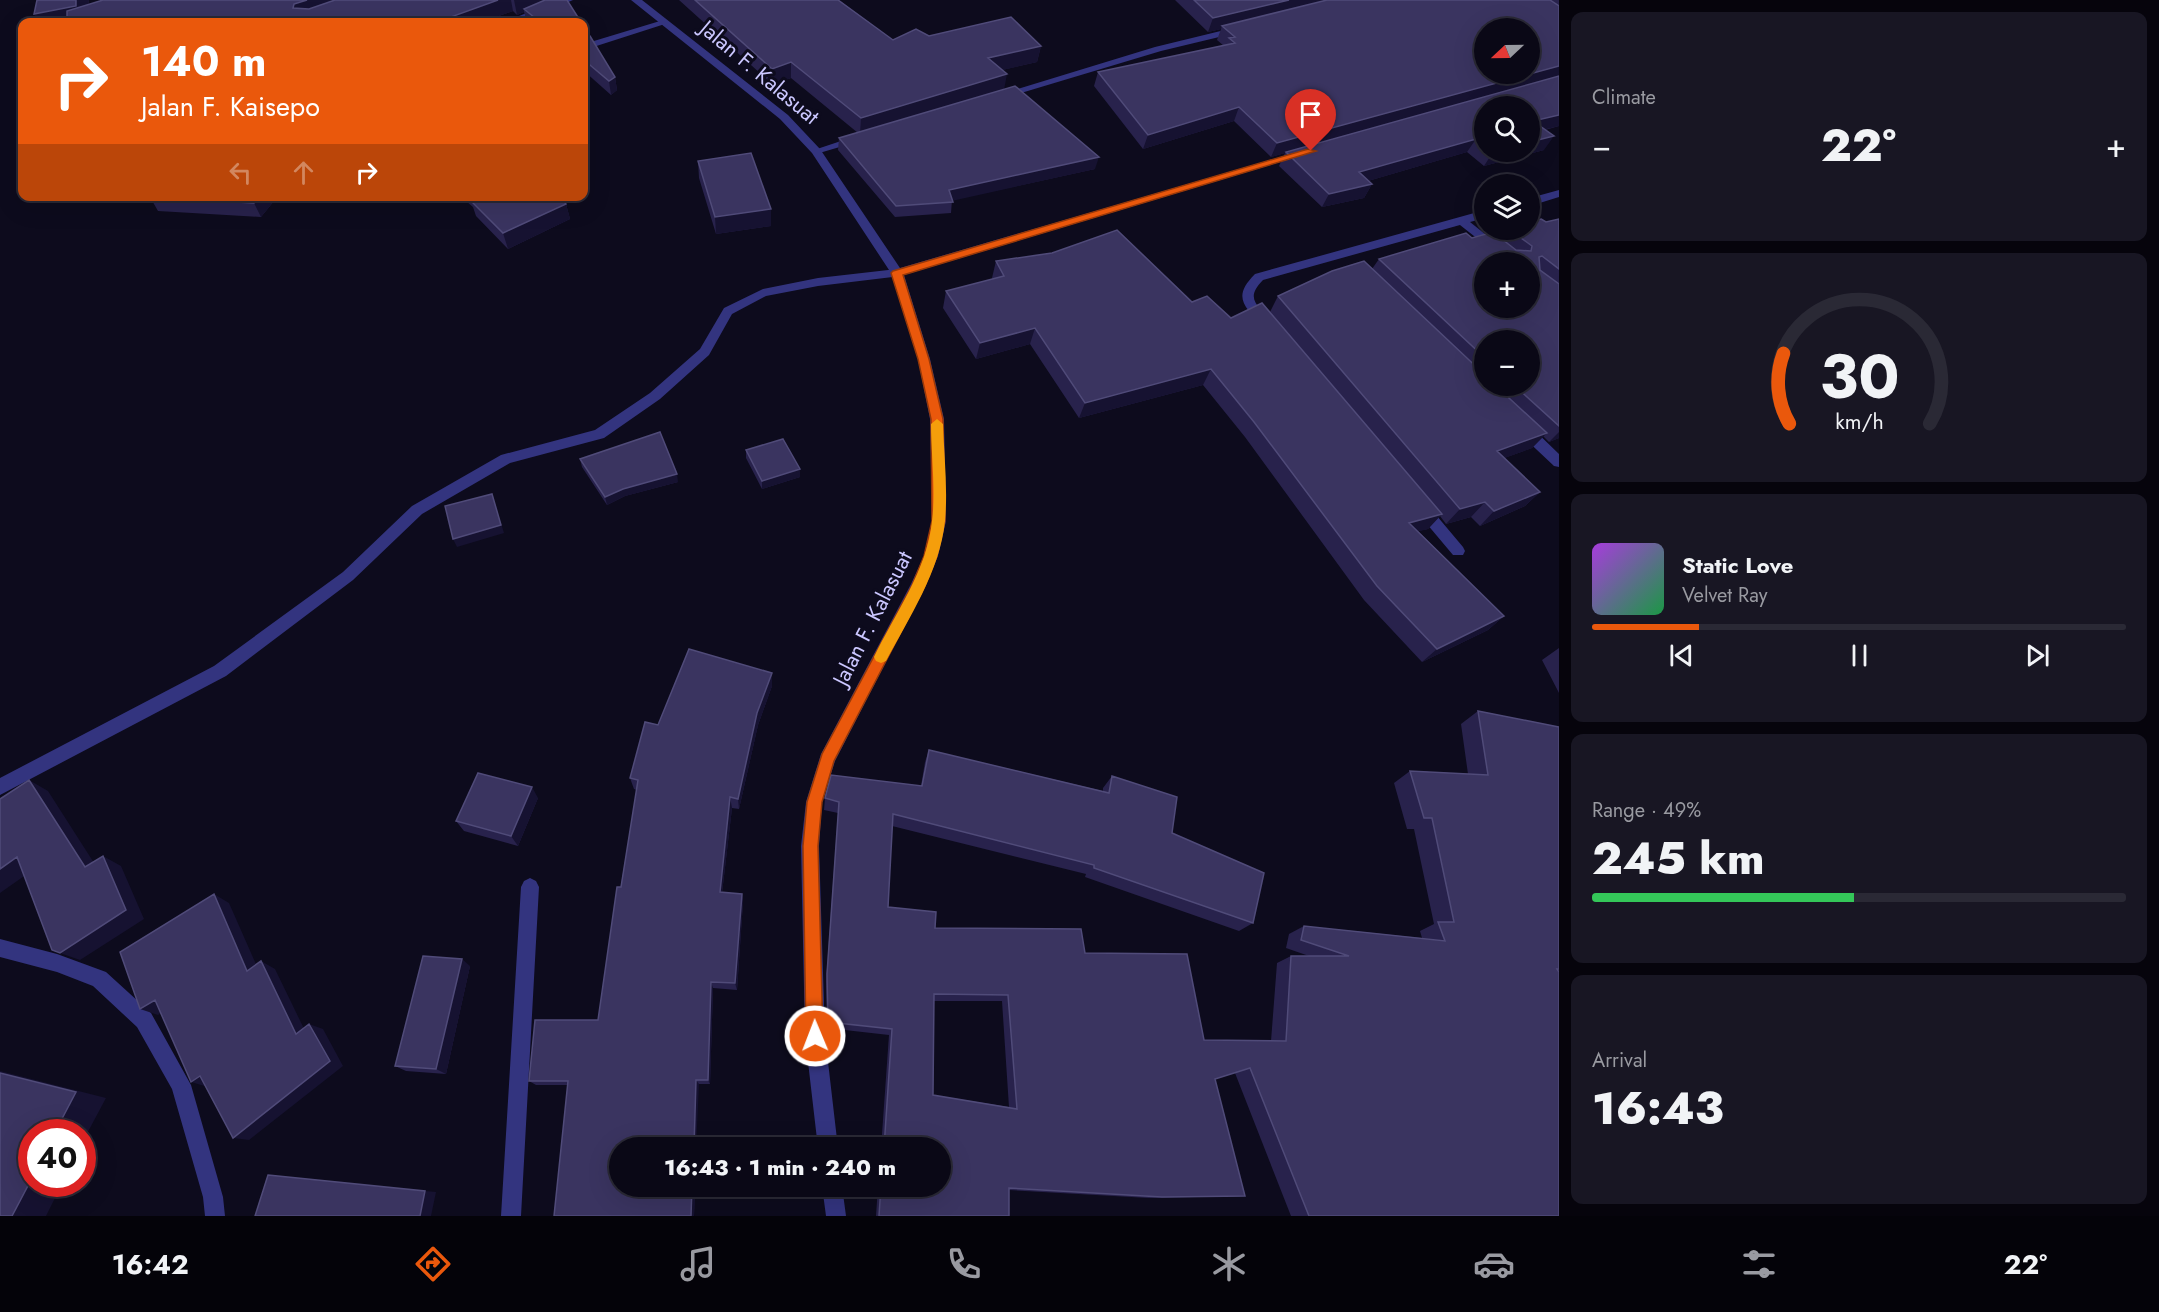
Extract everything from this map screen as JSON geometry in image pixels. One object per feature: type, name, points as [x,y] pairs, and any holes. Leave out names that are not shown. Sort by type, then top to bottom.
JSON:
[{"type":"street","points":[[522,18],[568,0]]},
{"type":"street","name":"Jalan F. Kalasuat","points":[[636,0],[784,117],[816,151],[897,273],[924,359],[937,419],[939,521],[931,556],[918,586],[827,759],[814,802],[810,846],[815,1036],[827,1137]]},
{"type":"street","points":[[588,46],[663,23]]},
{"type":"street","points":[[987,100],[1158,49],[1245,28]]},
{"type":"street","points":[[816,151],[862,137]]},
{"type":"street","points":[[0,788],[220,671],[348,576],[417,510],[506,459],[600,434],[655,396],[705,352],[728,311],[763,293],[818,282],[897,273],[1311,151]]},
{"type":"street","points":[[1540,198],[1559,193]]},
{"type":"street","points":[[1277,336],[1247,300],[1246,293],[1249,286],[1259,278],[1347,260],[1474,217]]},
{"type":"street","points":[[1462,221],[1501,252]]},
{"type":"street","points":[[1516,421],[1559,462]]},
{"type":"street","points":[[1413,497],[1458,550]]},
{"type":"street","points":[[511,1216],[530,887]]},
{"type":"street","points":[[0,948],[57,963],[99,979],[144,1020],[181,1085],[213,1197],[215,1216]]},
{"type":"street","points":[[833,1197],[836,1216]]},
{"type":"building","points":[[37,0],[76,0],[76,6],[34,14]]},
{"type":"building","points":[[103,0],[307,0],[294,4],[293,8],[309,9],[335,0],[498,0],[448,18],[67,18],[67,11]]},
{"type":"building","points":[[545,0],[567,0],[578,18],[535,18],[524,9]]},
{"type":"building","points":[[695,0],[838,0],[893,40],[916,29],[929,36],[1011,17],[1041,46],[988,58],[1007,74],[861,118],[791,62],[772,69]]},
{"type":"building","points":[[1194,0],[1289,0],[1213,18]]},
{"type":"building","points":[[1327,0],[1550,0],[1559,6],[1559,66],[1540,71],[1540,18],[1474,18],[1474,84],[1493,84],[1277,143],[1239,107],[1148,135],[1098,72],[1235,43],[1229,38],[1235,37],[1222,26]]},
{"type":"building","points":[[588,36],[590,36],[615,77],[609,81],[588,63]]},
{"type":"building","points":[[1559,76],[1559,115],[1540,119],[1540,96],[1487,96],[1530,84],[1540,84],[1540,81]]},
{"type":"building","points":[[1015,86],[1099,157],[949,190],[953,202],[896,206],[839,138]]},
{"type":"building","points":[[1474,100],[1474,140],[1359,172],[1372,184],[1329,194],[1286,152]]},
{"type":"building","points":[[1540,126],[1554,136],[1540,140]]},
{"type":"building","points":[[751,153],[771,209],[715,217],[698,161]]},
{"type":"building","points":[[219,201],[256,201],[254,203]]},
{"type":"building","points":[[471,201],[563,201],[566,204],[503,233]]},
{"type":"building","points":[[1540,219],[1546,222],[1559,219],[1559,269],[1540,257],[1540,252],[1474,252],[1474,318],[1540,318],[1540,270],[1559,284],[1559,426],[1526,396],[1540,396],[1540,330],[1474,330],[1474,348],[1379,259],[1466,233],[1474,237],[1474,240],[1503,240],[1516,250],[1531,251],[1532,246],[1524,240],[1540,240]]},
{"type":"building","points":[[1117,230],[1192,302],[1207,296],[1231,318],[1262,303],[1442,514],[1409,523],[1504,616],[1437,649],[1377,586],[1254,422],[1211,369],[1085,403],[1035,328],[980,343],[946,291],[1004,276],[996,261],[1052,253]]},
{"type":"building","points":[[1364,261],[1474,365],[1474,396],[1507,396],[1547,433],[1497,451],[1540,492],[1494,511],[1485,502],[1460,509],[1278,296],[1332,271]]},
{"type":"building","points":[[660,432],[677,474],[623,489],[605,497],[580,459]]},
{"type":"building","points":[[783,439],[800,469],[762,481],[746,450]]},
{"type":"building","points":[[492,494],[501,525],[453,539],[445,506]]},
{"type":"building","points":[[689,649],[772,673],[757,713],[738,799],[730,797],[720,892],[742,894],[735,983],[711,982],[708,1080],[696,1080],[694,1137],[609,1137],[609,1197],[692,1197],[691,1216],[554,1216],[568,1081],[529,1081],[535,1020],[598,1020],[617,887],[621,887],[638,780],[630,778],[645,722],[658,725]]},
{"type":"building","points":[[1478,711],[1559,727],[1559,969],[1557,969],[1559,972],[1559,1216],[1309,1216],[1250,1068],[1215,1079],[1245,1196],[1162,1197],[1009,1188],[1009,1216],[879,1216],[880,1197],[951,1197],[951,1137],[885,1137],[892,1029],[828,1022],[827,974],[839,802],[825,798],[831,775],[922,786],[929,750],[1109,793],[1112,776],[1177,797],[1172,833],[1264,873],[1253,923],[1094,868],[1094,865],[893,814],[888,907],[936,912],[935,928],[1081,929],[1085,953],[1187,954],[1204,1040],[1286,1041],[1291,956],[1349,956],[1301,940],[1304,926],[1445,941],[1438,922],[1454,922],[1432,818],[1424,818],[1410,771],[1488,775]],"holes":[[[934,994],[1008,995],[1017,1109],[933,1095]]]},
{"type":"building","points":[[478,773],[532,787],[511,836],[456,821]]},
{"type":"building","points":[[29,780],[85,867],[103,856],[126,910],[60,953],[52,950],[17,857],[0,869],[0,799]]},
{"type":"building","points":[[214,894],[247,971],[261,961],[296,1034],[309,1024],[330,1061],[233,1138],[200,1076],[191,1082],[155,1000],[140,1009],[120,952]]},
{"type":"building","points":[[423,956],[462,959],[436,1069],[395,1066]]},
{"type":"building","points":[[0,1073],[76,1092],[62,1119],[18,1119],[18,1197],[22,1197],[12,1216],[0,1216]]},
{"type":"building","points":[[268,1175],[425,1191],[420,1216],[255,1216]]},
{"type":"slow traffic","points":[[881,657],[931,556],[939,521],[937,424]]},
{"type":"route","points":[[815,1036],[810,846],[814,802],[827,759],[918,586],[931,556],[939,521],[937,419],[924,359],[897,273],[1311,151]]}]
